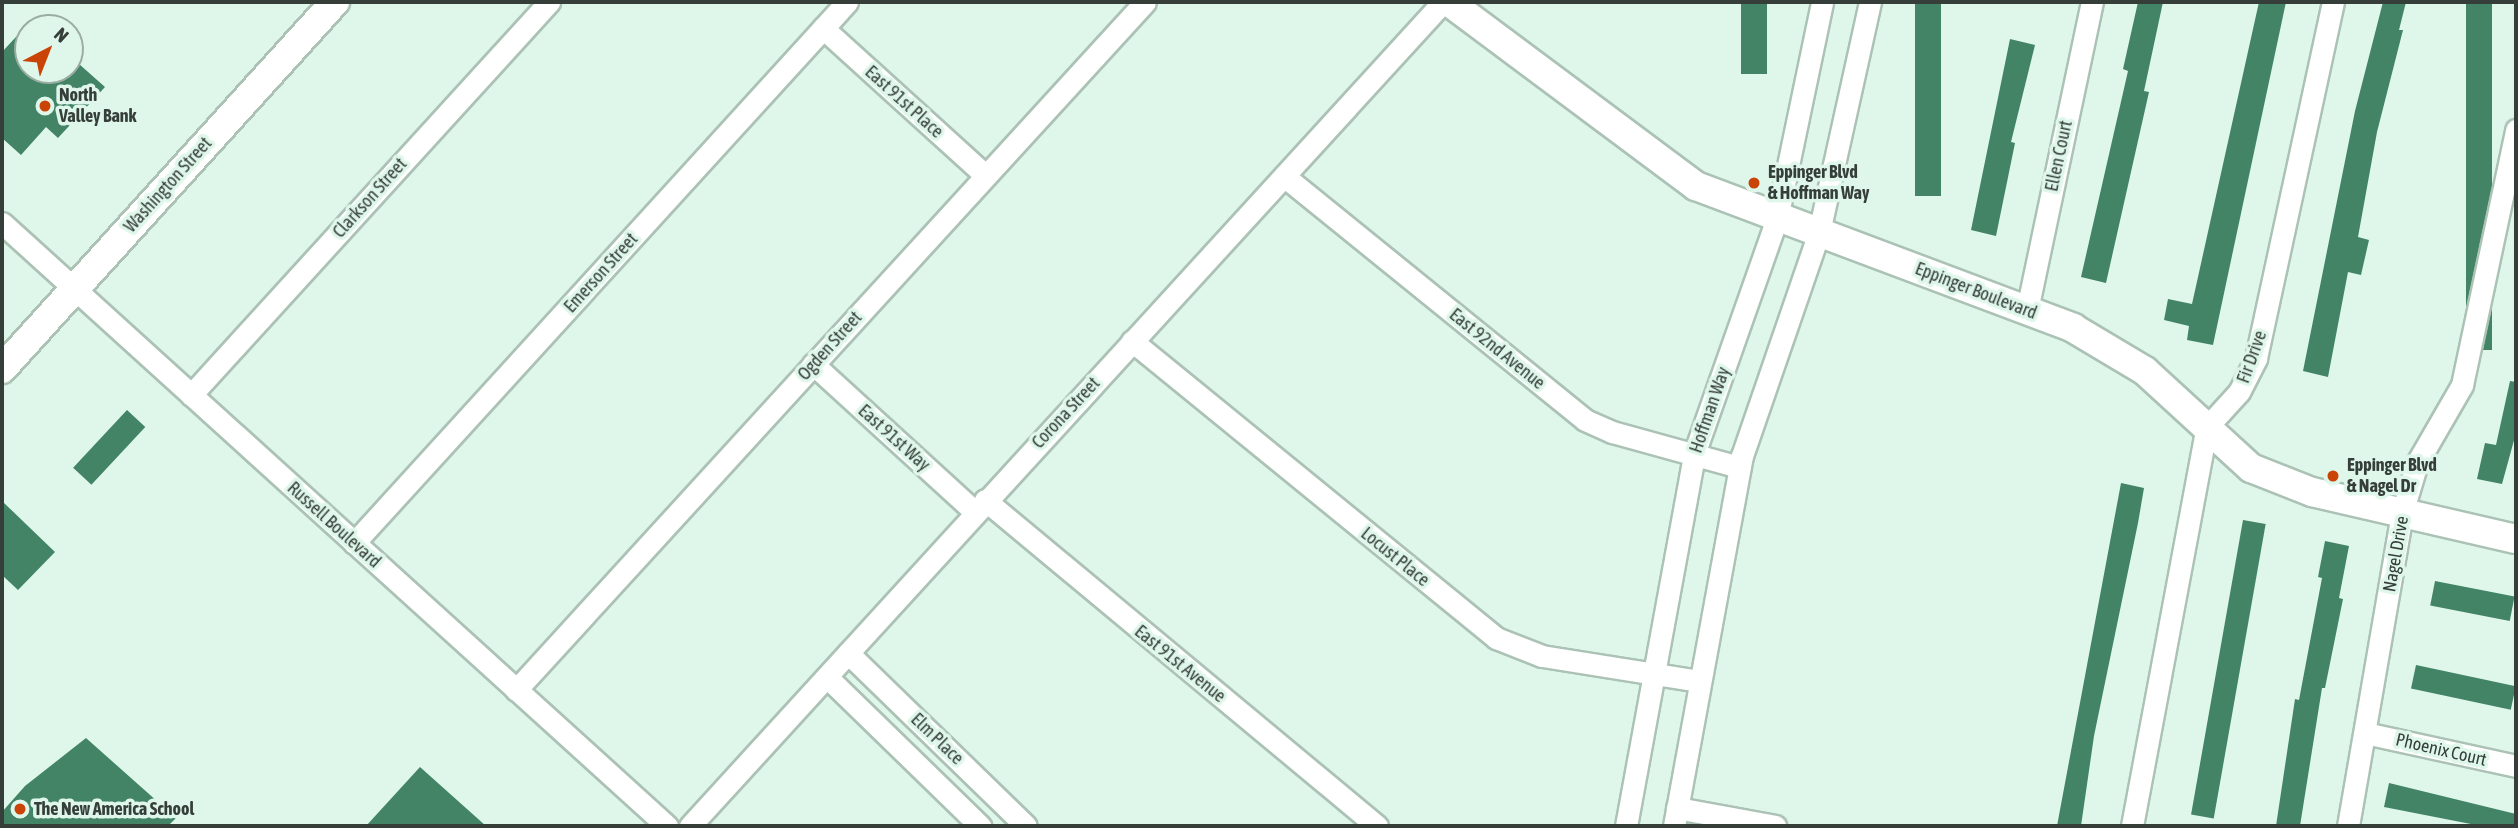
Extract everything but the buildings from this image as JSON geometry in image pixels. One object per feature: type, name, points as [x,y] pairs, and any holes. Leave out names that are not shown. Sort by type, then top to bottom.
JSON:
[{"type":"street","name":"Washington Street","points":[[2,369],[335,2]]},
{"type":"street","name":"Clarkson Street","points":[[191,395],[549,2]]},
{"type":"street","name":"Emerson Street","points":[[354,543],[847,2]]},
{"type":"street","name":"Ogden Street","points":[[516,690],[1145,2]]},
{"type":"street","name":"Corona Street","points":[[690,826],[1443,2]]},
{"type":"street","name":"Eppinger Boulevard","points":[[1449,2],[1669,170],[1696,186],[2026,310],[2107,346],[2145,371],[2251,468],[2289,486],[2516,539]]},
{"type":"street","name":"Hoffman Way","points":[[1626,826],[1694,454],[1777,218],[1822,2]]},
{"type":"street","points":[[1774,826],[1676,817],[1739,467],[1819,232],[1870,2]]},
{"type":"street","name":"Ellen Court","points":[[2026,310],[2092,2]]},
{"type":"street","name":"Fir Drive","points":[[2207,427],[2239,392],[2256,358],[2333,2]]},
{"type":"street","name":"East 91st Place","points":[[823,28],[985,175]]},
{"type":"street","name":"Nagel Drive","points":[[2348,826],[2402,513],[2417,463],[2462,385],[2516,131]]},
{"type":"street","name":"East 92nd Avenue","points":[[1284,176],[1585,421],[1739,467]]},
{"type":"street","name":"Russell Boulevard","points":[[2,223],[667,826]]},
{"type":"street","name":"Locust Place","points":[[1132,341],[1485,632],[1542,656],[1700,681]]},
{"type":"street","name":"East 91st Way","points":[[813,364],[980,506]]},
{"type":"street","points":[[2132,826],[2207,427]]},
{"type":"street","name":"East 91st Avenue","points":[[980,506],[1377,826]]},
{"type":"street","name":"Elm Place","points":[[848,653],[1026,826]]},
{"type":"street","name":"Elm Place","points":[[827,677],[979,826]]},
{"type":"street","name":"Phoenix Court","points":[[2365,733],[2516,766]]},
{"type":"place","name":"North Valley Bank","points":[[45,106]]},
{"type":"place","name":"Eppinger Blvd & Hoffman Way","points":[[1754,183]]},
{"type":"place","name":"Eppinger Blvd & Nagel Dr","points":[[2333,476]]},
{"type":"place","name":"The New America School","points":[[20,809]]}]
